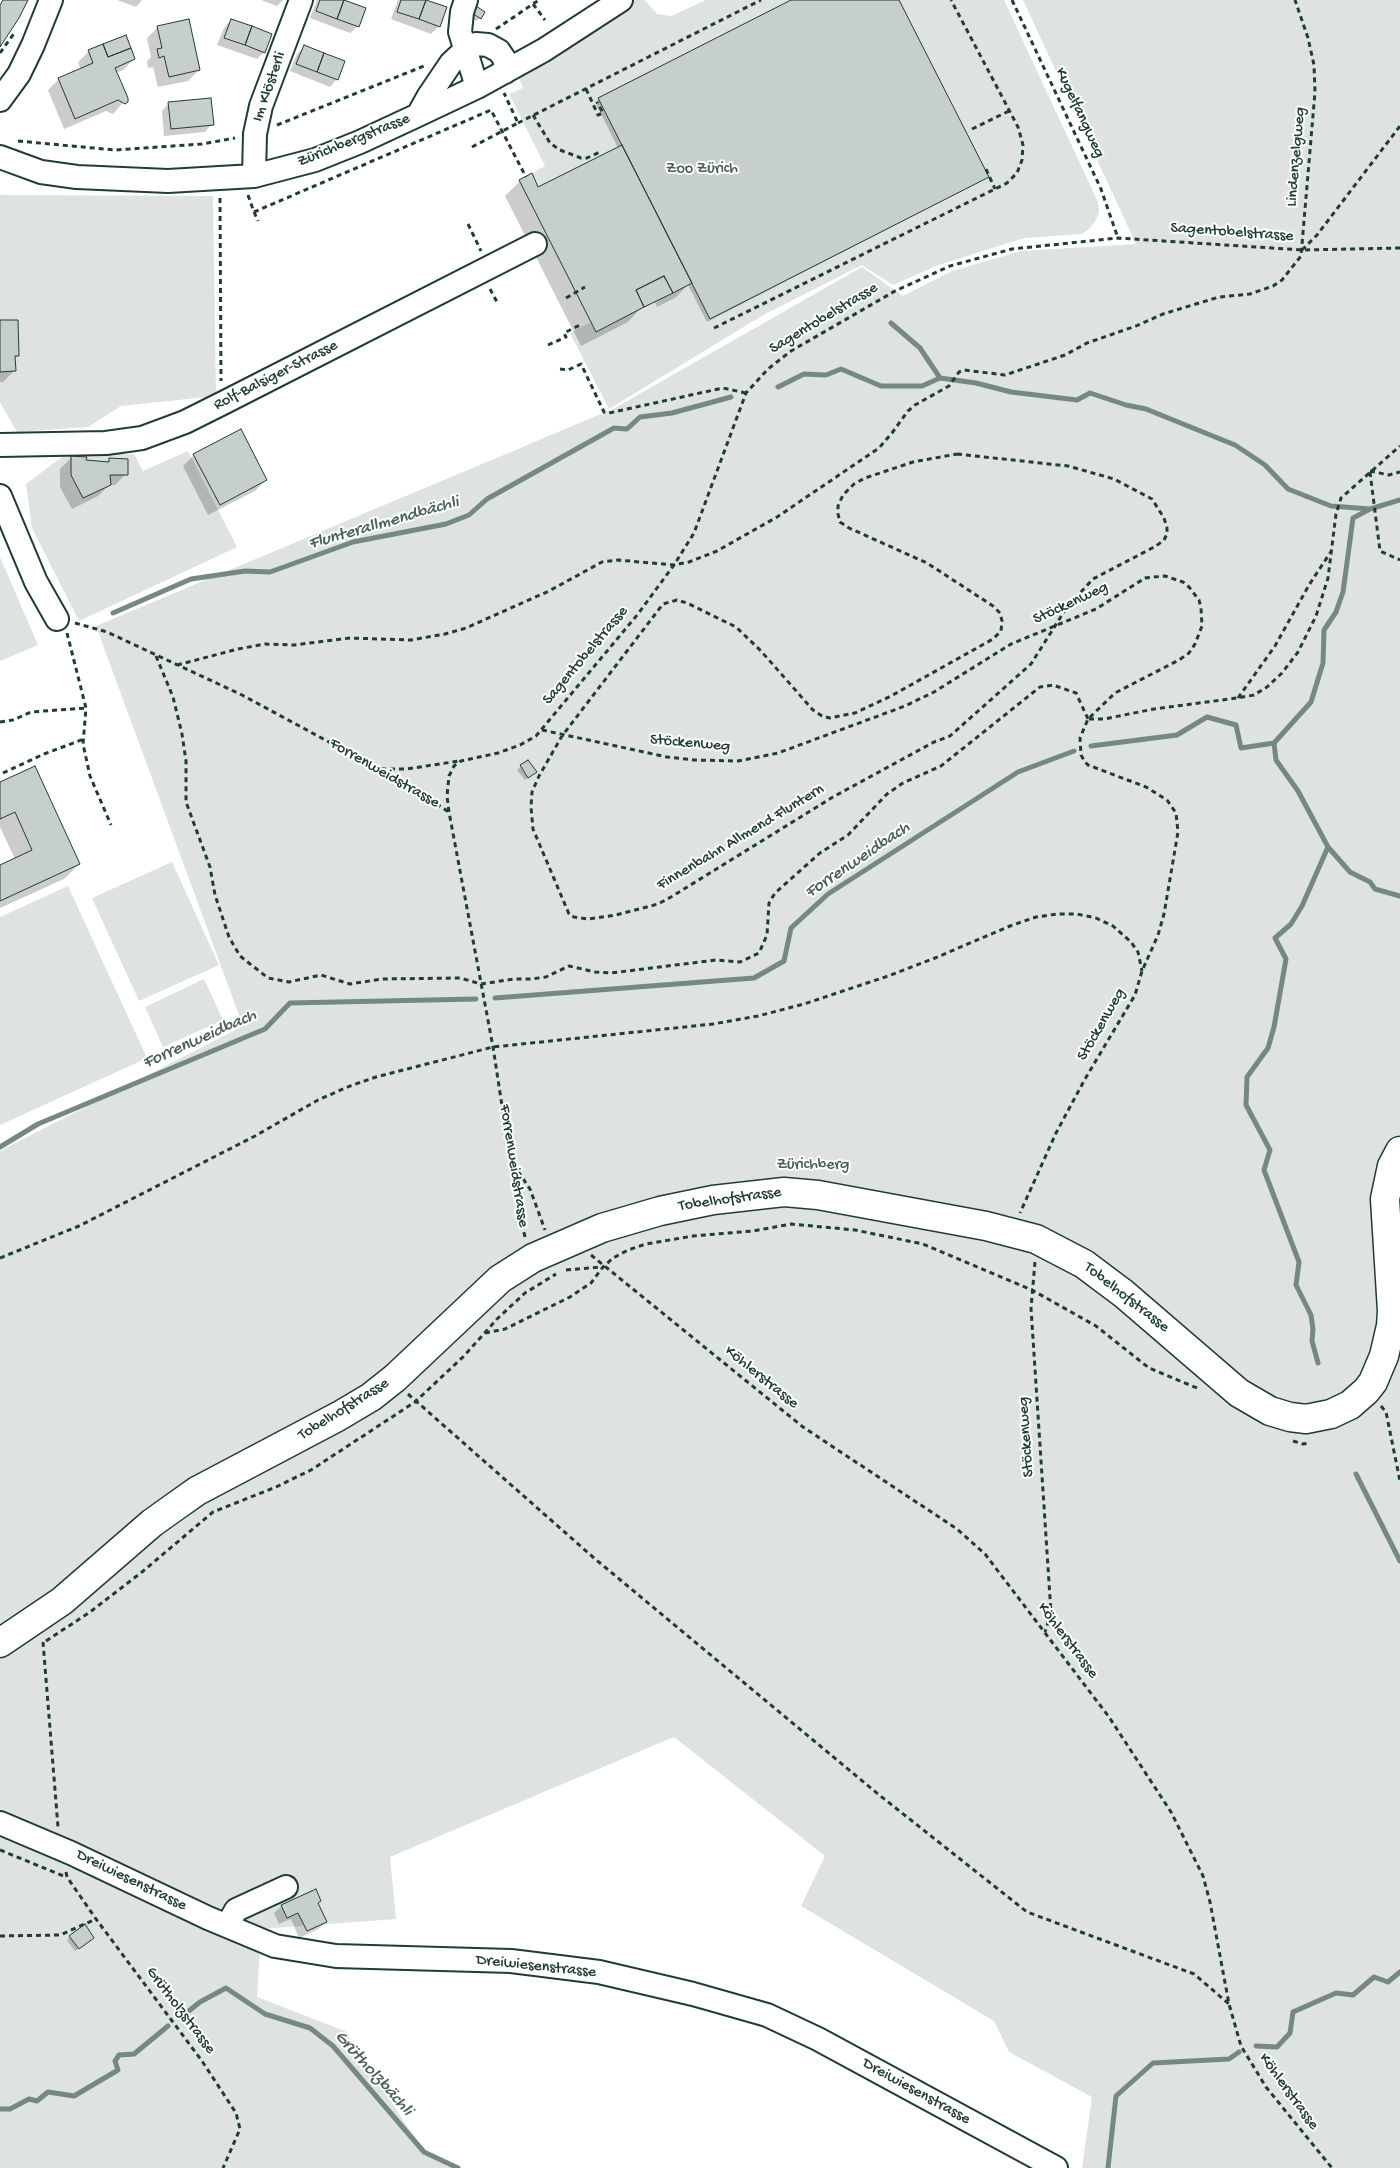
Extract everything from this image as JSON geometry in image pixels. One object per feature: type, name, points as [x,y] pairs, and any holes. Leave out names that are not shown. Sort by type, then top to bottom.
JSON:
[{"type":"main road","name":"Tobelhofstrasse","points":[[0,1643],[62,1601],[152,1523],[197,1491],[372,1397],[395,1378],[500,1279],[533,1258],[593,1231],[660,1211],[713,1200],[784,1192],[818,1194],[1024,1236],[1084,1264],[1124,1294],[1239,1394],[1281,1415],[1306,1419],[1323,1416],[1350,1405],[1366,1391],[1373,1382],[1384,1356],[1391,1326],[1392,1312],[1385,1199],[1392,1166],[1400,1151]]},
{"type":"street","points":[[0,100],[18,74],[34,45],[51,0]]},
{"type":"street","name":"Im Klösterli","points":[[248,177],[254,134],[261,106],[301,0]]},
{"type":"street","points":[[466,0],[462,12],[460,32],[477,86]]},
{"type":"street","name":"Zürichbergstrasse","points":[[0,157],[42,172],[77,177],[168,181],[248,177],[315,160],[360,142],[418,115],[505,72],[544,50],[621,0]]},
{"type":"street","points":[[418,115],[451,63],[465,50],[476,44],[488,44],[499,51],[505,60],[505,72]]},
{"type":"street","name":"Rolf-Balsiger-Strasse","points":[[0,445],[106,443],[142,438],[185,422],[535,244]]},
{"type":"street","points":[[0,496],[36,582],[57,618]]},
{"type":"street","name":"Dreiwiesenstrasse","points":[[0,1823],[60,1848],[227,1926],[275,1946],[336,1956],[512,1961],[599,1972],[693,1994],[767,2015],[818,2038],[1056,2168]]},
{"type":"street","points":[[227,1926],[236,1910],[286,1888]]},
{"type":"path","points":[[472,147],[761,0]]},
{"type":"path","points":[[714,328],[1007,183],[1017,173],[1022,160],[1023,145],[1018,127],[951,0]]},
{"type":"path","name":"Kugelfangweg","points":[[1012,0],[1101,189],[1118,238]]},
{"type":"path","name":"Lindenzelgweg","points":[[1295,0],[1308,38],[1314,65],[1315,92],[1302,250]]},
{"type":"path","points":[[533,4],[545,20]]},
{"type":"path","points":[[505,72],[512,90],[504,93],[518,123]]},
{"type":"path","points":[[586,89],[598,115],[603,113],[597,102]]},
{"type":"path","points":[[254,212],[491,110],[526,176]]},
{"type":"path","points":[[972,129],[1010,110]]},
{"type":"path","points":[[533,116],[550,143],[560,150],[581,158],[587,158],[600,152]]},
{"type":"path","points":[[177,665],[238,649],[266,644],[294,645],[350,638],[411,640],[436,636],[466,628],[549,591],[602,562],[618,560],[674,565],[689,562],[717,551],[777,517],[879,448],[892,433],[901,418],[915,405],[949,386],[959,372],[964,370],[1005,375],[1065,355],[1087,343],[1136,326],[1163,314],[1219,296],[1262,291],[1282,280],[1293,268],[1302,250],[1317,235],[1400,126]]},
{"type":"path","points":[[986,169],[995,189]]},
{"type":"path","points":[[248,177],[254,212],[258,221]]},
{"type":"path","points":[[220,179],[222,394],[225,402]]},
{"type":"path","points":[[468,224],[473,235]]},
{"type":"path","name":"Sagentobelstrasse","points":[[380,769],[407,769],[498,753],[520,745],[536,736],[638,614],[674,565],[694,533],[746,393],[768,369],[791,351],[895,291],[950,266],[1012,248],[1118,238],[1302,250],[1400,248]]},
{"type":"path","points":[[488,284],[497,302]]},
{"type":"path","points":[[566,298],[585,287]]},
{"type":"path","points":[[548,345],[566,336],[564,333],[580,325]]},
{"type":"path","points":[[560,369],[568,370],[581,364],[604,412],[609,413],[723,388],[746,393]]},
{"type":"path","points":[[156,656],[175,703],[182,734],[186,761],[186,802],[210,867],[215,895],[228,936],[240,956],[268,978],[290,982],[322,975],[350,984],[382,979],[460,978],[482,984],[546,977],[569,966],[594,972],[611,973],[716,960],[740,962],[759,953],[767,935],[769,903],[775,893],[820,853],[848,835],[887,794],[903,783],[941,766],[1040,687],[1053,684],[1076,693],[1088,719],[1104,719],[1154,709],[1237,698],[1254,694],[1268,686],[1282,673],[1298,652],[1316,616],[1328,578],[1336,514],[1341,498],[1400,446]]},
{"type":"path","name":"Finnenbahn Allmend Fluntern","points":[[957,454],[1068,466],[1114,479],[1152,499],[1159,508],[1168,528],[1164,540],[1094,579],[1067,607],[1056,625],[1031,664],[950,736],[934,742],[833,797],[658,904],[616,915],[580,919],[569,914],[533,829],[532,792],[562,736],[659,609],[670,600],[687,603],[736,627],[761,651],[813,710],[822,716],[830,718],[855,713],[891,696],[993,639],[1000,630],[1002,621],[1000,613],[993,606],[927,563],[849,528],[840,522],[838,506],[843,495],[854,484],[881,472],[935,457],[957,454]]},
{"type":"path","points":[[1370,471],[1390,475],[1400,472]]},
{"type":"path","points":[[1370,471],[1380,550],[1400,560]]},
{"type":"path","points":[[1237,698],[1275,646],[1309,585],[1332,549]]},
{"type":"path","name":"Stöckenweg","points":[[542,730],[562,736],[667,757],[738,761],[778,753],[906,706],[934,692],[1011,644],[1096,609],[1140,581],[1154,576],[1165,576],[1183,582],[1199,600],[1202,626],[1195,644],[1189,653],[1115,693],[1088,719],[1080,738],[1080,746],[1085,762],[1095,769],[1129,779],[1159,793],[1167,800],[1176,813],[1178,832],[1164,914],[1158,935],[1142,971],[1135,995],[1085,1079],[1056,1133],[1041,1169],[1024,1236],[1032,1290],[1031,1308],[1051,1613],[1045,1632]]},
{"type":"path","points":[[57,618],[66,630],[86,708],[84,739],[90,776],[111,824]]},
{"type":"path","name":"Forrenweidstrasse","points":[[57,618],[108,632],[258,704],[380,769],[423,794],[449,812],[493,1047],[517,1203],[526,1241],[533,1258]]},
{"type":"path","points":[[0,722],[13,720],[30,712],[86,708]]},
{"type":"path","points":[[3,774],[44,754],[84,739]]},
{"type":"path","points":[[449,812],[447,796],[449,776],[454,766],[460,761]]},
{"type":"path","points":[[0,1258],[79,1226],[255,1136],[318,1100],[350,1086],[376,1077],[493,1047],[713,1024],[758,1016],[804,1004],[888,976],[1010,926],[1036,917],[1057,914],[1077,914],[1096,918],[1113,926],[1131,942],[1138,952],[1142,971]]},
{"type":"path","points":[[512,1162],[530,1189],[546,1230]]},
{"type":"path","points":[[485,1333],[505,1329],[570,1298],[591,1283],[603,1267],[613,1258],[646,1244],[693,1236],[752,1231],[792,1224],[855,1230],[923,1244],[1032,1290],[1096,1326],[1149,1368],[1201,1389]]},
{"type":"path","points":[[34,1648],[90,1612],[142,1572],[212,1512],[276,1487],[311,1470],[415,1402],[525,1293],[562,1270],[603,1267]]},
{"type":"path","name":"Köhlerstrasse","points":[[603,1267],[803,1428],[956,1528],[984,1554],[1109,1717],[1171,1812],[1203,1876],[1210,1902],[1229,2004],[1238,2037],[1250,2062],[1266,2087],[1332,2168]]},
{"type":"path","points":[[395,1378],[415,1402],[594,1558],[878,1794],[1027,1912],[1194,1974],[1229,2004]]},
{"type":"path","points":[[1375,1410],[1380,1404],[1386,1412],[1400,1481]]},
{"type":"path","points":[[1287,1440],[1303,1444],[1314,1442]]},
{"type":"path","points":[[43,1642],[60,1848]]},
{"type":"path","name":"Grütholzstrasse","points":[[0,1850],[67,1877],[202,2061],[236,2113],[240,2130],[223,2168]]},
{"type":"path","points":[[0,1936],[60,1935],[96,1919]]},
{"type":"green space","name":"Zoo Zürich","points":[[634,0],[645,0],[657,14],[671,16],[706,0],[1004,0],[1098,202],[1099,212],[1096,220],[1082,234],[1025,238],[936,266],[893,285],[862,265],[765,314],[609,409],[570,333],[591,322],[519,180],[545,166],[509,94],[523,88],[518,75],[625,8]]},
{"type":"green space","name":"Zürichberg","points":[[1023,0],[1400,0],[1400,2168],[1082,2168],[1092,2097],[1009,2052],[994,2021],[801,1906],[825,1856],[674,1737],[390,1857],[396,1919],[261,1929],[257,1997],[345,2031],[424,2152],[458,2168],[0,2168],[0,1151],[243,1026],[96,626],[613,409],[862,267],[903,296],[952,271],[1021,251],[1136,244]]},
{"type":"green space","points":[[0,195],[213,196],[216,396],[121,406],[88,427],[17,432],[0,402]]},
{"type":"green space","points":[[188,451],[237,547],[79,621],[32,528],[26,484],[66,454],[134,454],[143,471]]},
{"type":"green space","points":[[0,557],[38,645],[0,661]]},
{"type":"green space","points":[[172,862],[219,965],[139,1001],[92,898]]},
{"type":"green space","points":[[68,886],[147,1058],[0,1125],[0,917]]},
{"type":"green space","points":[[204,979],[223,1020],[163,1047],[145,1007]]},
{"type":"building","points":[[3,0],[28,0],[0,47],[0,5]]},
{"type":"building","points":[[320,0],[344,0],[337,19],[316,11]]},
{"type":"building","points":[[344,0],[366,8],[359,27],[337,19]]},
{"type":"building","points":[[401,0],[426,0],[419,19],[397,12]]},
{"type":"building","points":[[426,0],[447,7],[440,27],[419,19]]},
{"type":"building","points":[[791,0],[899,0],[989,177],[710,319],[598,98]]},
{"type":"building","points":[[476,6],[485,12],[481,19],[472,13]]},
{"type":"building","points":[[189,19],[200,70],[169,77],[164,56],[159,58],[157,49],[162,48],[157,26]]},
{"type":"building","points":[[231,19],[252,26],[245,45],[224,38]]},
{"type":"building","points":[[252,26],[272,34],[265,53],[245,45]]},
{"type":"building","points":[[126,35],[131,48],[108,57],[103,44]]},
{"type":"building","points":[[103,44],[108,57],[131,48],[135,59],[115,68],[128,102],[125,104],[118,100],[75,119],[58,78],[93,63],[88,50]]},
{"type":"building","points":[[304,45],[324,53],[317,72],[296,64]]},
{"type":"building","points":[[324,53],[345,61],[338,80],[317,72]]},
{"type":"building","points":[[211,98],[214,125],[171,129],[168,102]]},
{"type":"building","points":[[622,145],[692,283],[673,293],[664,276],[636,290],[644,307],[596,332],[519,180],[532,173],[538,187]]},
{"type":"building","points":[[664,276],[673,293],[644,307],[636,290]]},
{"type":"building","points":[[0,320],[18,320],[19,356],[15,356],[16,371],[0,372]]},
{"type":"building","points":[[241,429],[267,480],[220,505],[193,454]]},
{"type":"building","points":[[71,456],[87,457],[86,460],[109,462],[109,458],[128,459],[128,475],[110,475],[111,485],[83,498],[71,475]]},
{"type":"building","points":[[528,760],[537,772],[528,778],[520,765]]},
{"type":"building","points":[[35,766],[80,864],[0,901],[0,865],[32,850],[15,812],[0,819],[0,782]]},
{"type":"building","points":[[316,1889],[321,1901],[318,1903],[327,1922],[307,1931],[298,1913],[287,1918],[281,1905]]},
{"type":"building","points":[[85,1924],[94,1938],[79,1949],[69,1936]]},
{"type":"waterway","points":[[891,323],[920,348],[940,378]]},
{"type":"waterway","name":"Flunterallmendbächli","points":[[778,387],[804,374],[826,375],[841,369],[881,386],[922,386],[940,378],[976,383],[1011,392],[1077,400],[1090,393],[1126,405],[1146,409],[1235,445],[1265,465],[1288,489],[1331,506],[1370,509]]},
{"type":"waterway","name":"Flunterallmendbächli","points":[[113,613],[191,579],[245,571],[270,572],[353,542],[446,524],[469,515],[487,499],[614,428],[627,429],[640,417],[672,413],[731,397]]},
{"type":"waterway","points":[[1400,500],[1370,509],[1353,518],[1343,592],[1336,612],[1324,630],[1323,663],[1311,702],[1274,743],[1276,760],[1298,791],[1328,847],[1350,872],[1370,882],[1375,889],[1400,896]]},
{"type":"waterway","name":"Forrenweidbach","points":[[1091,746],[1177,735],[1207,717],[1236,725],[1241,748],[1274,743]]},
{"type":"waterway","name":"Forrenweidbach","points":[[495,998],[754,978],[784,961],[791,928],[828,894],[1018,772],[1074,751]]},
{"type":"waterway","points":[[1318,1363],[1312,1341],[1311,1315],[1296,1285],[1299,1262],[1264,1170],[1270,1150],[1246,1105],[1247,1077],[1268,1048],[1274,1027],[1286,959],[1275,938],[1291,924],[1302,906],[1328,847]]},
{"type":"waterway","name":"Forrenweidbach","points":[[0,1147],[38,1124],[265,1029],[290,1003],[476,999]]},
{"type":"waterway","points":[[1356,1474],[1400,1561]]},
{"type":"waterway","points":[[1256,2046],[1277,2047],[1290,2033],[1293,2012],[1336,1993],[1353,1995],[1374,1977],[1388,1982],[1400,1972]]},
{"type":"waterway","name":"Grütholzbächli","points":[[185,2014],[200,2002],[226,1988],[265,2014],[310,2028],[333,2046],[424,2152],[458,2168]]},
{"type":"waterway","name":"Grütholzbächli","points":[[0,2109],[10,2109],[29,2099],[37,2101],[48,2092],[74,2096],[118,2070],[115,2061],[119,2055],[134,2054],[168,2026]]},
{"type":"waterway","points":[[1108,2168],[1116,2096],[1153,2063],[1229,2059],[1239,2052]]}]
